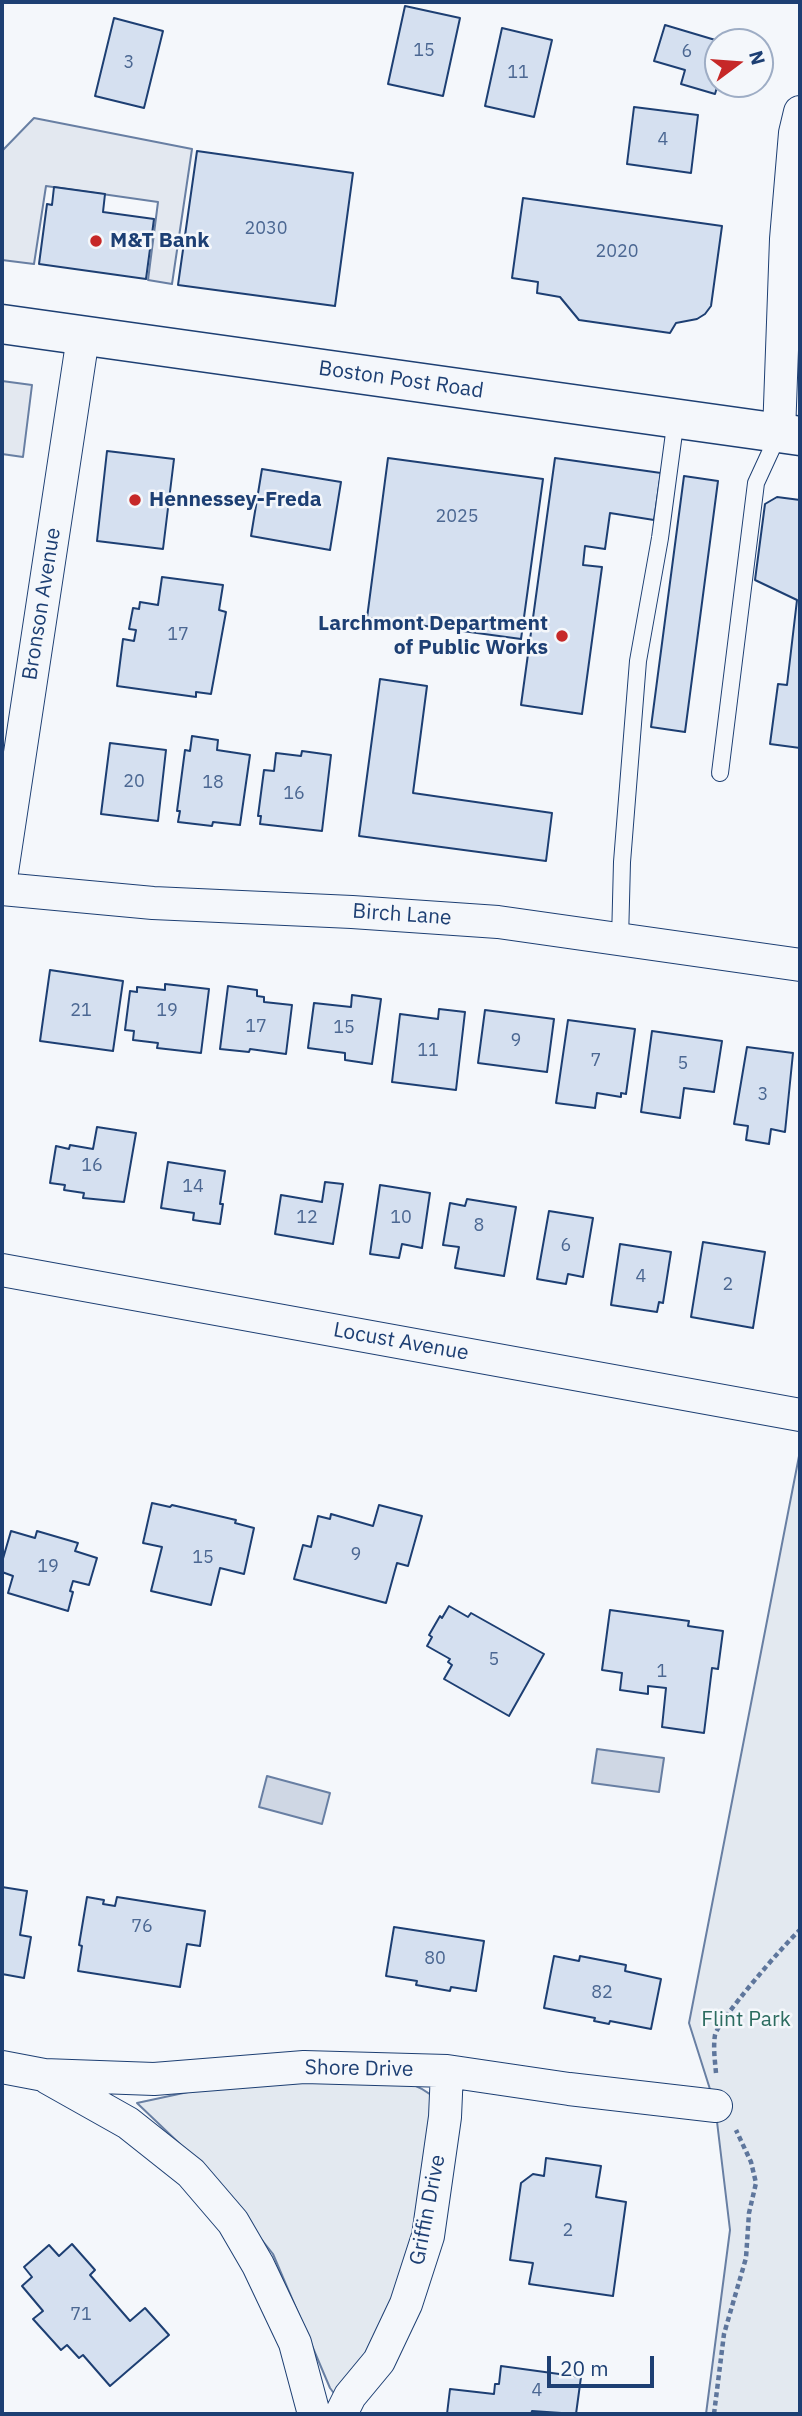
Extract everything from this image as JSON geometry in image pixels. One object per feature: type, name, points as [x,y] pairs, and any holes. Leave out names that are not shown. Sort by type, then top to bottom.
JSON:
[{"type":"main road","name":"Boston Post Road","points":[[2,324],[790,434]]},
{"type":"street","points":[[790,434],[786,239],[795,133],[800,112]]},
{"type":"street","name":"Bronson Avenue","points":[[2,872],[83,337]]},
{"type":"street","name":"Birch Lane","points":[[2,889],[153,903],[498,922],[800,965]]},
{"type":"street","name":"Locust Avenue","points":[[2,1270],[800,1415]]},
{"type":"street","name":"Shore Drive","points":[[2,2067],[44,2076],[154,2079],[304,2067],[447,2071],[569,2089],[716,2106]]},
{"type":"street","name":"Griffin Drive","points":[[341,2414],[350,2396],[379,2361],[406,2304],[424,2247],[445,2117],[447,2071]]},
{"type":"street","points":[[44,2076],[128,2123],[191,2173],[233,2222],[258,2265],[295,2343],[314,2414]]},
{"type":"lane","points":[[620,940],[622,862],[638,661],[660,538],[676,418]]},
{"type":"lane","points":[[720,773],[756,484],[790,434]]},
{"type":"path","points":[[714,2414],[724,2334],[746,2258],[749,2213],[756,2183],[751,2162],[734,2125],[716,2106],[715,2033],[776,1954],[800,1930]]},
{"type":"green space","name":"Flint Park","points":[[800,1451],[800,2414],[706,2414],[730,2230],[715,2105],[689,2023]]},
{"type":"green space","points":[[345,2080],[406,2083],[427,2092],[436,2100],[430,2184],[374,2357],[336,2396],[330,2388],[273,2254],[204,2167],[137,2103],[202,2089]]},
{"type":"shaded area","points":[[34,118],[192,149],[172,284],[148,280],[158,202],[46,186],[34,264],[2,260],[2,151]]},
{"type":"shaded area","points":[[2,381],[32,385],[23,457],[2,454]]},
{"type":"shaded area","points":[[597,1749],[664,1758],[659,1792],[592,1783]]},
{"type":"shaded area","points":[[267,1776],[330,1793],[322,1824],[259,1807]]},
{"type":"building","points":[[405,6],[460,18],[443,96],[388,84]]},
{"type":"building","points":[[114,18],[163,31],[144,108],[95,96]]},
{"type":"building","points":[[665,25],[704,37],[704,91],[681,84],[685,70],[654,61]]},
{"type":"building","points":[[502,28],[552,40],[534,117],[485,106]]},
{"type":"building","points":[[634,107],[698,115],[691,173],[627,164]]},
{"type":"building","points":[[197,151],[353,173],[335,306],[178,285]]},
{"type":"building","name":"M&T Bank","points":[[54,187],[105,194],[103,212],[154,219],[146,279],[39,264],[47,204],[52,205]]},
{"type":"building","points":[[523,198],[722,226],[711,306],[697,319],[676,323],[670,333],[579,320],[560,297],[537,293],[538,282],[512,278]]},
{"type":"building","name":"Hennessey-Freda","points":[[107,451],[174,459],[163,549],[97,541]]},
{"type":"building","points":[[388,458],[543,479],[521,639],[367,618]]},
{"type":"building","name":"Larchmont Department of Public Works","points":[[555,458],[661,473],[654,520],[610,513],[605,549],[585,546],[583,565],[602,567],[582,714],[521,705]]},
{"type":"building","points":[[262,469],[341,482],[330,550],[251,536]]},
{"type":"building","points":[[684,476],[718,481],[685,732],[651,727]]},
{"type":"building","points":[[777,497],[800,500],[800,748],[770,744],[778,684],[787,685],[797,600],[755,580],[765,504]]},
{"type":"building","points":[[162,577],[223,585],[219,610],[226,612],[211,694],[196,692],[196,697],[117,686],[123,639],[134,641],[136,630],[129,629],[133,608],[139,609],[140,602],[158,605]]},
{"type":"building","points":[[380,679],[427,686],[413,793],[552,813],[546,861],[359,836]]},
{"type":"building","points":[[192,736],[218,740],[217,750],[250,755],[240,825],[213,822],[212,826],[178,822],[185,750],[190,751]]},
{"type":"building","points":[[110,743],[166,750],[158,821],[101,814]]},
{"type":"building","points":[[302,751],[331,755],[322,831],[260,824],[261,816],[258,816],[264,770],[274,771],[276,753],[301,756]]},
{"type":"building","points":[[50,970],[123,981],[113,1051],[40,1041]]},
{"type":"building","points":[[165,984],[209,989],[201,1053],[157,1048],[158,1043],[133,1040],[134,1031],[125,1030],[130,991],[137,992],[137,987],[165,990]]},
{"type":"building","points":[[228,986],[257,990],[257,996],[264,997],[264,1002],[292,1005],[286,1054],[250,1049],[249,1052],[220,1049]]},
{"type":"building","points":[[352,995],[381,999],[372,1064],[345,1060],[345,1053],[308,1048],[314,1003],[351,1007]]},
{"type":"building","points":[[439,1009],[465,1012],[456,1090],[392,1082],[400,1014],[438,1019]]},
{"type":"building","points":[[485,1010],[554,1019],[547,1072],[478,1063]]},
{"type":"building","points":[[568,1020],[635,1029],[626,1094],[621,1093],[621,1097],[597,1093],[595,1108],[556,1103]]},
{"type":"building","points":[[652,1031],[722,1041],[714,1092],[684,1088],[680,1118],[641,1112]]},
{"type":"building","points":[[747,1047],[793,1053],[785,1132],[771,1129],[769,1144],[746,1140],[748,1126],[734,1124]]},
{"type":"building","points":[[97,1127],[136,1133],[124,1202],[83,1198],[84,1193],[64,1190],[65,1185],[50,1183],[56,1146],[69,1149],[70,1145],[93,1149]]},
{"type":"building","points":[[168,1162],[225,1171],[220,1224],[193,1220],[194,1213],[161,1208]]},
{"type":"building","points":[[325,1182],[343,1184],[333,1244],[275,1234],[281,1195],[322,1202]]},
{"type":"building","points":[[380,1185],[430,1193],[422,1248],[402,1244],[399,1258],[370,1254]]},
{"type":"building","points":[[467,1199],[516,1207],[504,1276],[455,1268],[459,1247],[443,1245],[450,1203],[465,1206]]},
{"type":"building","points":[[549,1211],[593,1218],[583,1277],[568,1274],[566,1284],[537,1279]]},
{"type":"building","points":[[703,1242],[765,1252],[753,1328],[691,1317]]},
{"type":"building","points":[[620,1244],[671,1252],[663,1303],[659,1302],[657,1312],[611,1305]]},
{"type":"building","points":[[152,1503],[236,1520],[235,1523],[254,1528],[244,1574],[220,1568],[211,1605],[151,1591],[162,1547],[143,1543]]},
{"type":"building","points":[[379,1505],[422,1516],[408,1566],[397,1563],[386,1603],[294,1579],[303,1545],[311,1547],[318,1516],[330,1519],[331,1514],[373,1526]]},
{"type":"building","points":[[11,1531],[35,1538],[37,1531],[78,1543],[75,1551],[97,1558],[89,1585],[73,1581],[68,1611],[8,1593],[13,1576],[2,1572],[2,1562]]},
{"type":"building","points":[[449,1606],[468,1617],[471,1613],[544,1654],[509,1716],[444,1679],[452,1665],[448,1662],[450,1659],[427,1646],[432,1637],[429,1635]]},
{"type":"building","points":[[610,1610],[689,1621],[688,1626],[723,1631],[718,1669],[712,1668],[704,1733],[662,1727],[666,1688],[648,1686],[648,1694],[620,1690],[622,1673],[602,1670]]},
{"type":"building","points":[[2,1887],[27,1891],[20,1935],[31,1937],[24,1978],[2,1974]]},
{"type":"building","points":[[87,1897],[104,1900],[103,1904],[115,1906],[117,1897],[205,1911],[200,1946],[187,1944],[180,1987],[78,1971],[82,1946],[79,1945]]},
{"type":"building","points":[[394,1927],[484,1941],[476,1991],[451,1987],[450,1991],[416,1985],[417,1981],[386,1976]]},
{"type":"building","points":[[554,1956],[579,1961],[580,1956],[626,1965],[625,1971],[661,1979],[651,2029],[610,2021],[609,2024],[594,2021],[595,2018],[544,2008]]},
{"type":"building","points":[[546,2158],[601,2166],[596,2197],[626,2202],[613,2296],[529,2284],[533,2263],[510,2260],[521,2183],[533,2174],[544,2176]]},
{"type":"building","points":[[72,2244],[95,2270],[90,2275],[130,2321],[145,2308],[169,2335],[110,2386],[83,2355],[79,2358],[67,2345],[61,2350],[33,2319],[43,2311],[22,2286],[32,2277],[24,2267],[49,2245],[59,2256]]},
{"type":"building","points":[[501,2366],[581,2377],[576,2414],[532,2411],[531,2414],[447,2414],[450,2389],[494,2394],[495,2384],[499,2384]]},
{"type":"place","name":"M&T Bank","points":[[96,241]]},
{"type":"place","name":"Hennessey-Freda","points":[[135,500]]},
{"type":"place","name":"Larchmont Department of Public Works","points":[[562,636]]}]
